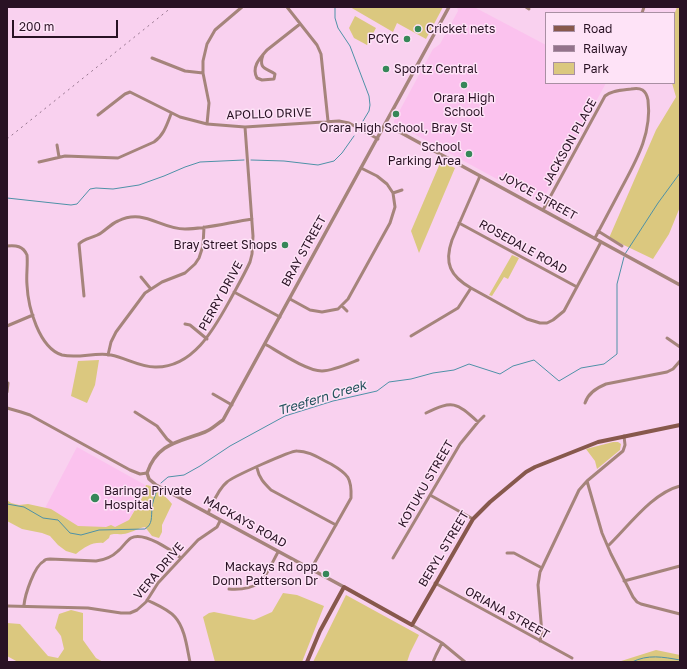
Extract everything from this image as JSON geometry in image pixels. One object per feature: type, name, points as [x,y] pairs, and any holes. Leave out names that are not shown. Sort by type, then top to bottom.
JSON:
[{"type":"main road","name":"BERYL STREET","points":[[412,625],[473,519],[484,507],[529,470],[598,442],[680,425]]},
{"type":"main road","name":"MACKAYS ROAD","points":[[344,587],[412,625]]},
{"type":"main road","points":[[308,662],[320,631],[344,587]]},
{"type":"street","points":[[207,124],[209,103],[202,73],[206,49],[211,35],[242,7]]},
{"type":"street","points":[[287,7],[317,45],[321,54],[328,121]]},
{"type":"street","name":"BRAY STREET","points":[[147,473],[150,464],[160,451],[172,443],[207,431],[223,420],[449,7]]},
{"type":"street","points":[[263,55],[261,60],[262,67],[265,70],[274,73],[274,79],[260,80],[256,77],[256,66],[258,60],[263,55],[300,24]]},
{"type":"street","points":[[152,58],[185,71],[202,73]]},
{"type":"street","name":"JACKSON PLACE","points":[[543,210],[605,96],[611,93],[639,88],[644,90],[647,96],[649,111],[645,141],[639,156],[598,231]]},
{"type":"street","name":"APOLLO DRIVE","points":[[98,115],[128,92],[155,104],[171,114],[188,120],[207,124],[245,127],[328,121],[346,122],[378,139]]},
{"type":"street","points":[[39,162],[59,157],[73,156],[121,157],[158,139],[162,134],[171,114]]},
{"type":"street","name":"JOYCE STREET","points":[[385,124],[680,286]]},
{"type":"street","name":"PERRY DRIVE","points":[[7,246],[19,247],[25,251],[27,255],[27,284],[33,315],[46,344],[52,350],[72,356],[108,355],[148,366],[160,367],[180,361],[207,339],[216,326],[246,270],[252,254],[253,236],[245,127]]},
{"type":"street","points":[[57,145],[59,157]]},
{"type":"street","points":[[290,299],[316,312],[328,312],[342,306],[348,299],[392,218],[395,206],[393,193],[387,184],[382,180],[361,168]]},
{"type":"street","points":[[480,176],[449,248],[449,266],[457,278],[471,288],[527,319],[540,323],[553,320],[564,311],[601,242]]},
{"type":"street","points":[[393,193],[402,190]]},
{"type":"street","points":[[84,296],[79,246],[82,241],[96,236],[120,220],[132,217],[149,218],[174,228],[188,229],[252,219]]},
{"type":"street","name":"ROSEDALE ROAD","points":[[459,223],[577,287]]},
{"type":"street","points":[[108,355],[111,342],[116,332],[141,297],[150,288],[185,273],[195,264],[204,246],[204,227]]},
{"type":"street","points":[[594,238],[598,231],[622,246]]},
{"type":"street","points":[[141,277],[150,288]]},
{"type":"street","points":[[411,336],[458,308],[471,288]]},
{"type":"street","points":[[234,292],[280,317]]},
{"type":"street","points":[[342,306],[347,311]]},
{"type":"street","points":[[7,326],[33,315]]},
{"type":"street","points":[[186,324],[190,325],[207,339]]},
{"type":"street","points":[[667,338],[680,347]]},
{"type":"street","points":[[265,344],[317,371],[325,371],[358,360]]},
{"type":"street","points":[[585,403],[587,397],[598,386],[667,372],[680,361]]},
{"type":"street","points":[[7,392],[8,383]]},
{"type":"street","points":[[213,394],[232,405]]},
{"type":"street","points":[[426,413],[444,405],[452,404],[460,407],[478,422]]},
{"type":"street","points":[[7,408],[27,414],[130,470],[140,474],[147,473]]},
{"type":"street","points":[[135,412],[158,426],[167,439],[172,443]]},
{"type":"street","name":"KOTUKU STREET","points":[[393,558],[460,444],[484,416]]},
{"type":"street","points":[[540,641],[542,634],[538,585],[539,575],[577,494],[587,481],[623,450],[625,447],[624,436]]},
{"type":"street","points":[[208,513],[226,483],[295,450],[307,452],[339,469],[348,476],[352,485],[351,498],[311,569]]},
{"type":"street","points":[[256,468],[263,483],[271,490],[336,525]]},
{"type":"street","name":"MACKAYS ROAD","points":[[147,473],[149,478],[161,488],[344,587]]},
{"type":"street","points":[[587,481],[602,533],[633,597],[637,602],[680,614]]},
{"type":"street","points":[[608,546],[633,519],[655,500],[668,490],[680,486]]},
{"type":"street","points":[[430,495],[473,519]]},
{"type":"street","name":"VERA DRIVE","points":[[7,606],[88,608],[130,613],[142,607],[158,583],[198,540],[217,526],[220,521]]},
{"type":"street","points":[[24,606],[26,590],[43,561],[50,559],[103,560],[118,552],[124,544],[132,538],[142,535],[181,558]]},
{"type":"street","points":[[229,589],[247,589],[261,582],[278,552]]},
{"type":"street","points":[[507,553],[514,553],[542,568]]},
{"type":"street","points":[[624,581],[680,566]]},
{"type":"street","name":"ORIANA STREET","points":[[435,583],[572,658]]},
{"type":"street","points":[[148,600],[167,610],[175,617],[181,626],[190,662]]},
{"type":"street","points":[[412,625],[442,643],[465,662]]},
{"type":"street","points":[[433,662],[442,643]]},
{"type":"shaded area","points":[[457,7],[474,7],[545,44],[545,84],[605,84],[541,203],[394,123],[433,49],[440,44],[458,11]]},
{"type":"shaded area","name":"Baringa Private Hospital","points":[[77,447],[147,486],[123,531],[85,533],[44,510]]},
{"type":"green space","points":[[350,7],[443,7],[426,39],[397,23],[393,32]]},
{"type":"green space","points":[[677,7],[680,7],[680,207],[669,234],[653,259],[609,238],[656,130],[676,97],[672,84],[675,84],[675,12]]},
{"type":"green space","points":[[355,16],[376,28],[367,45],[354,38],[349,28]]},
{"type":"green space","points":[[441,161],[455,168],[419,253],[411,231]]},
{"type":"green space","points":[[512,255],[519,258],[508,279],[504,277],[492,296],[489,295]]},
{"type":"green space","points":[[99,360],[95,385],[87,403],[71,396],[78,361]]},
{"type":"green space","points":[[618,442],[621,444],[620,450],[597,469],[595,461],[586,449]]},
{"type":"green space","points":[[146,485],[160,492],[172,504],[162,525],[162,532],[159,538],[152,536],[145,527],[125,534],[110,535],[109,538],[103,543],[95,543],[82,549],[76,554],[66,551],[50,536],[22,529],[7,521],[7,500],[11,503],[19,505],[28,504],[51,509],[78,526],[106,527],[111,525],[115,527],[129,520],[146,491]]},
{"type":"green space","points":[[283,593],[297,595],[324,606],[302,662],[215,662],[203,617],[214,612],[254,620],[272,612]]},
{"type":"green space","points":[[346,595],[419,635],[407,662],[313,662]]},
{"type":"green space","points":[[71,610],[83,613],[83,640],[96,658],[103,662],[18,662],[7,656],[7,623],[20,624],[48,656],[58,658],[64,649],[61,636],[55,628],[59,614]]},
{"type":"green space","points":[[656,650],[680,655],[680,662],[618,662]]},
{"type":"waterway","points":[[335,7],[335,18],[338,28],[350,46],[369,96],[369,111],[363,121]]},
{"type":"waterway","points":[[251,160],[284,161],[318,165],[334,161],[342,153],[354,136]]},
{"type":"waterway","points":[[7,198],[71,205],[77,204],[90,189],[113,189],[139,185],[200,162],[244,160]]},
{"type":"waterway","name":"Treefern Creek","points":[[625,254],[658,203],[680,173]]},
{"type":"waterway","name":"Treefern Creek","points":[[161,483],[168,477],[184,475],[230,446],[285,416],[333,401],[377,391],[389,382],[454,370],[469,364],[500,374],[513,366],[534,360],[559,381],[581,368],[604,364],[617,354],[617,284],[624,257]]},
{"type":"waterway","name":"Treefern Creek","points":[[7,504],[24,507],[43,518],[58,520],[70,533],[81,535],[99,530],[145,529],[150,523],[152,504],[157,490]]},
{"type":"waterway","points":[[632,662],[638,659],[650,657],[680,660]]},
{"type":"railway","points":[[7,139],[172,7]]},
{"type":"place","name":"Cricket nets","points":[[418,29]]},
{"type":"place","name":"PCYC","points":[[407,39]]},
{"type":"place","name":"Sportz Central","points":[[386,69]]},
{"type":"place","name":"Orara High School","points":[[464,85]]},
{"type":"place","name":"Orara High School, Bray St","points":[[396,114]]},
{"type":"place","name":"School Parking Area","points":[[469,154]]},
{"type":"place","name":"Bray Street Shops","points":[[285,245]]},
{"type":"place","name":"Baringa Private Hospital","points":[[95,498]]},
{"type":"place","name":"Mackays Rd opp Donn Patterson Dr","points":[[326,574]]}]
